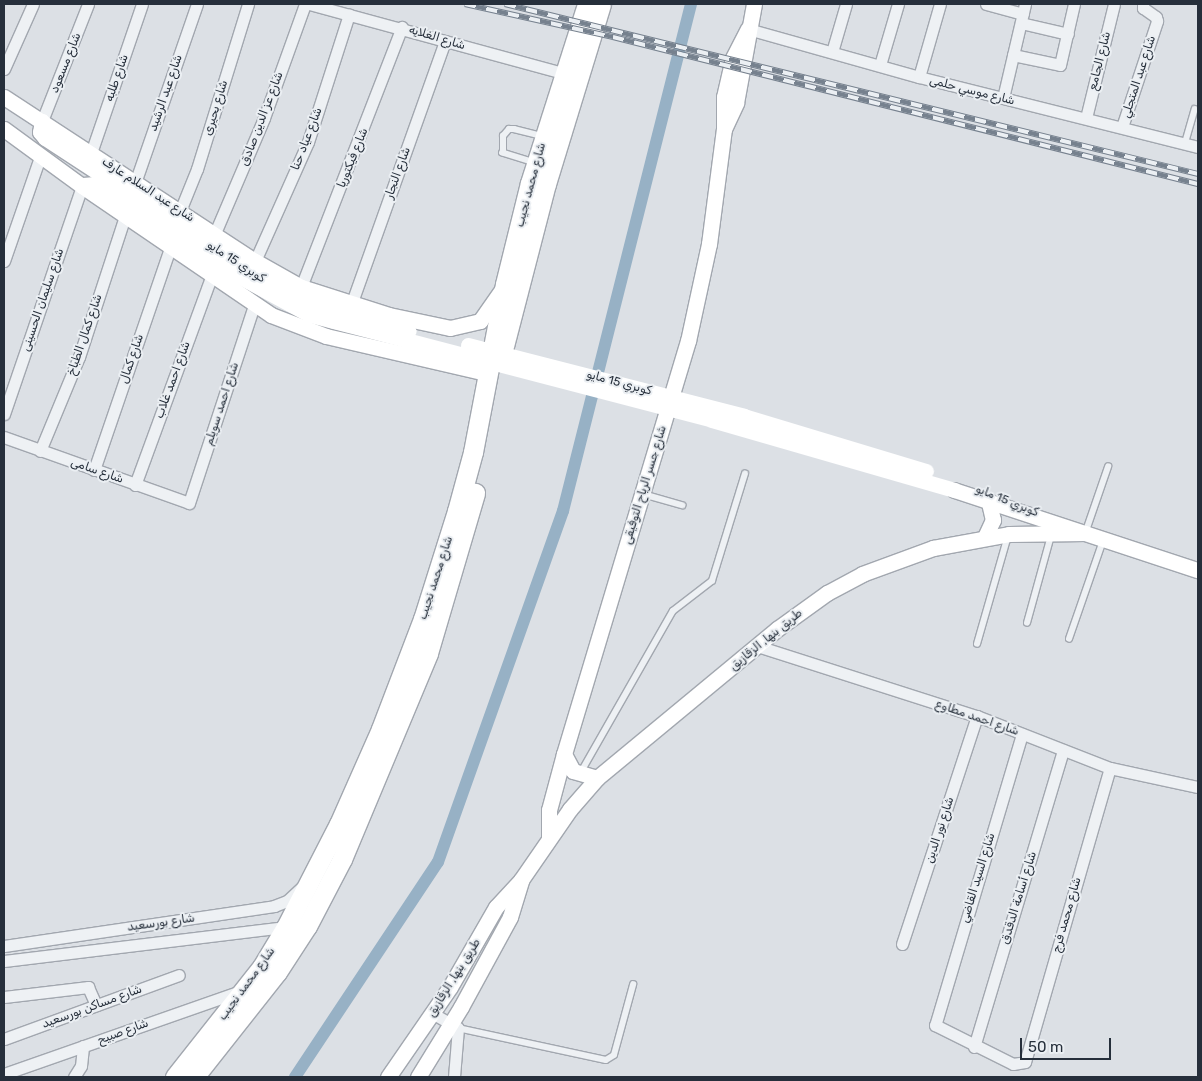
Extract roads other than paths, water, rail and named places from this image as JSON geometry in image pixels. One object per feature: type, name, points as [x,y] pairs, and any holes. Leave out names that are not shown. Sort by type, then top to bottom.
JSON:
[{"type":"highway","points":[[585,31],[587,4]]},
{"type":"highway","points":[[585,31],[602,4]]},
{"type":"highway","name":"شارع محمد نجيب","points":[[194,1077],[277,972],[307,926],[372,794],[430,621],[466,531],[544,166],[545,136],[566,74],[585,31]]},
{"type":"highway","name":"شارع محمد نجيب","points":[[430,621],[466,482],[505,284],[544,166],[585,31]]},
{"type":"highway","name":"شارع محمد نجيب","points":[[175,1077],[243,991],[286,927],[361,777],[420,649]]},
{"type":"main road","name":"شارع جسر الرياح التوفيقى","points":[[549,836],[549,810],[564,754],[688,341],[704,272],[724,129],[722,108],[731,67],[748,29],[754,4]]},
{"type":"main road","name":"شارع عبد السلام عارف","points":[[4,97],[91,153],[170,248],[254,305],[288,323],[326,336],[486,373]]},
{"type":"main road","name":"كوبري 15 مايو","points":[[42,120],[42,135],[128,198],[266,281],[316,306],[744,416],[1028,508],[1052,527]]},
{"type":"main road","points":[[4,129],[82,186]]},
{"type":"main road","name":"كوبري 15 مايو","points":[[82,186],[95,184],[128,198]]},
{"type":"main road","name":"شارع عبد السلام عارف","points":[[128,198],[180,211],[255,261],[301,287],[351,305],[442,327],[465,327],[486,315],[505,284]]},
{"type":"main road","name":"كوبري 15 مايو","points":[[955,485],[989,502],[1052,527]]},
{"type":"main road","points":[[985,537],[993,520],[989,502]]},
{"type":"main road","name":"طريق بنها, الزقازيق","points":[[388,1077],[432,1012],[496,907],[521,880],[549,836],[597,778],[757,646],[827,593],[862,574],[933,548],[985,537],[1052,527],[1085,533],[1198,570]]},
{"type":"main road","points":[[564,754],[573,772],[579,776],[597,778]]},
{"type":"main road","name":"طريق بنها, الزقازيق","points":[[418,1077],[454,1026],[510,917],[521,880]]},
{"type":"street","points":[[4,69],[33,4]]},
{"type":"street","name":"شارع مسعود","points":[[42,120],[88,4]]},
{"type":"street","name":"شارع طلبه","points":[[91,153],[142,4]]},
{"type":"street","name":"شارع عبد الرشيد","points":[[128,198],[197,4]]},
{"type":"street","name":"شارع بحيرى","points":[[180,211],[197,169],[248,4]]},
{"type":"street","name":"شارع الغلايه","points":[[307,4],[402,28],[566,74]]},
{"type":"street","name":"شارع عز الدين صادق","points":[[215,233],[264,118],[307,4]]},
{"type":"street","points":[[832,52],[846,4]]},
{"type":"street","points":[[880,66],[898,4]]},
{"type":"street","points":[[918,77],[940,4]]},
{"type":"street","points":[[986,4],[1023,14],[1068,34]]},
{"type":"street","points":[[1013,55],[1059,66],[1074,4]]},
{"type":"street","name":"شارع الجامع","points":[[1086,118],[1114,4]]},
{"type":"street","name":"شارع عبد المتجلي","points":[[1122,128],[1157,20],[1143,8],[1143,4]]},
{"type":"street","name":"شارع عياد حنا","points":[[255,261],[308,142],[349,14]]},
{"type":"street","points":[[1003,98],[1023,14]]},
{"type":"street","name":"شارع فيكتوريا","points":[[301,287],[402,28]]},
{"type":"street","name":"شارع موسي حلمى","points":[[748,29],[918,77],[1198,147]]},
{"type":"street","name":"شارع النجار","points":[[351,305],[445,41]]},
{"type":"street","points":[[4,261],[40,157]]},
{"type":"street","name":"شارع سليمان الحسينى","points":[[4,414],[82,186]]},
{"type":"street","name":"شارع كمال الطباخ","points":[[40,451],[79,357],[128,198]]},
{"type":"street","name":"شارع كمال","points":[[94,470],[170,248]]},
{"type":"street","name":"شارع احمد غلاب","points":[[135,484],[212,275]]},
{"type":"street","name":"شارع احمد سويلم","points":[[190,502],[254,305]]},
{"type":"street","name":"شارع سامى","points":[[4,437],[190,502]]},
{"type":"street","name":"شارع احمد مطاوع","points":[[757,646],[977,716],[1110,768],[1198,787]]},
{"type":"street","name":"شارع نور الدين","points":[[902,944],[977,716]]},
{"type":"street","name":"شارع السيد القاضي","points":[[974,1047],[937,1029],[935,1023],[1022,734]]},
{"type":"street","name":"شارع أسامة الدقدق","points":[[974,1047],[1063,750]]},
{"type":"street","name":"شارع محمد فرج","points":[[974,1047],[1013,1064],[1025,1062],[1110,768]]},
{"type":"street","name":"شارع بورسعيد","points":[[4,946],[274,906],[287,901],[310,880]]},
{"type":"street","name":"شارع بورسعيد","points":[[4,961],[286,927]]},
{"type":"street","name":"شارع مساكن بورسعيد","points":[[4,1039],[179,974]]},
{"type":"street","points":[[4,997],[88,987],[96,1005]]},
{"type":"street","name":"شارع صبيح","points":[[4,1074],[243,991]]},
{"type":"street","points":[[432,1012],[454,1026],[454,1077]]},
{"type":"street","points":[[74,1077],[81,1066],[83,1046]]},
{"type":"lane","points":[[1184,143],[1195,109]]},
{"type":"lane","points":[[544,166],[503,153],[503,136],[509,129],[514,129],[545,136]]},
{"type":"lane","points":[[1085,533],[1108,467]]},
{"type":"lane","points":[[579,776],[674,611],[712,581],[746,474]]},
{"type":"lane","points":[[642,494],[682,505]]},
{"type":"lane","points":[[1027,622],[1052,527]]},
{"type":"lane","points":[[977,644],[1009,534]]},
{"type":"lane","points":[[1069,639],[1104,539]]},
{"type":"lane","points":[[454,1026],[606,1060],[614,1055],[634,985]]},
{"type":"waterway","points":[[295,1077],[438,862],[563,511],[691,4]]},
{"type":"railway","points":[[465,4],[613,37],[1198,184]]},
{"type":"railway","points":[[505,4],[1198,174]]}]
